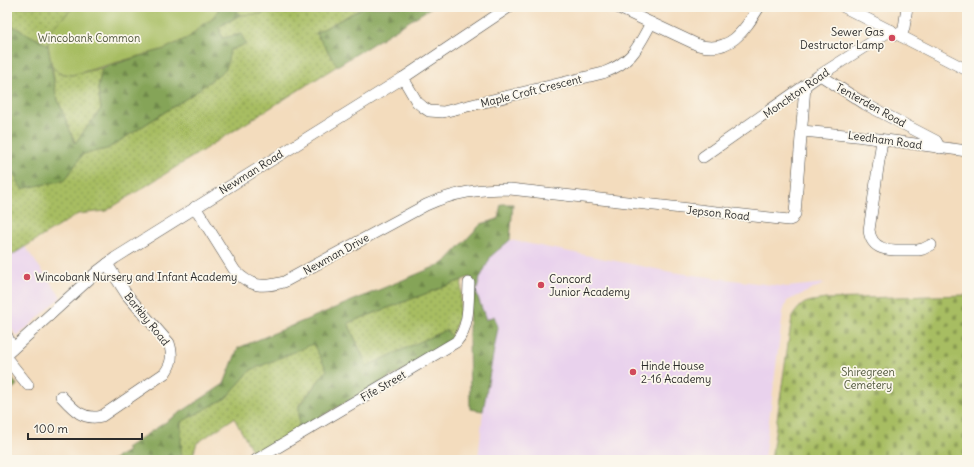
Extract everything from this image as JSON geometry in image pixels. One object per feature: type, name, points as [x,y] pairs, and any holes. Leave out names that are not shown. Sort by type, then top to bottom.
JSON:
[{"type":"street","name":"Newman Road","points":[[10,352],[107,264],[195,207],[403,78],[509,7]]},
{"type":"street","points":[[617,7],[698,45],[706,47],[724,45],[733,41],[744,30],[759,7]]},
{"type":"street","points":[[844,7],[967,70]]},
{"type":"street","points":[[901,36],[904,28],[907,7]]},
{"type":"street","name":"Maple Croft Crescent","points":[[403,78],[417,102],[429,110],[443,112],[604,73],[624,63],[631,56],[651,23]]},
{"type":"street","name":"Monckton Road","points":[[703,158],[805,86],[891,30]]},
{"type":"street","name":"Tenterden Road","points":[[820,76],[865,104],[936,141],[940,148]]},
{"type":"street","name":"Jepson Road","points":[[510,189],[789,220],[792,219],[795,214],[805,86]]},
{"type":"street","name":"Leedham Road","points":[[802,131],[856,136],[967,151]]},
{"type":"street","points":[[882,140],[869,230],[872,241],[875,245],[884,249],[918,250],[931,245]]},
{"type":"street","name":"Newman Drive","points":[[195,207],[235,271],[243,279],[252,284],[272,286],[284,282],[426,205],[445,197],[466,192],[510,189]]},
{"type":"street","name":"Barkby Road","points":[[61,396],[82,415],[96,418],[102,416],[165,373],[170,366],[172,358],[169,344],[127,295],[107,264]]},
{"type":"street","name":"Fife Street","points":[[256,460],[456,342],[460,338],[465,326],[468,313],[469,283]]},
{"type":"street","points":[[7,336],[10,352]]},
{"type":"street","points":[[7,359],[28,385]]},
{"type":"shaded area","name":"Hinde House 2-16 Academy","points":[[510,240],[671,272],[787,287],[826,283],[787,301],[783,312],[764,460],[478,460],[483,411],[498,327],[486,320],[476,292],[480,278],[491,256]]},
{"type":"shaded area","name":"Wincobank Nursery and Infant Academy","points":[[25,247],[61,297],[18,336],[15,334],[7,318],[7,258]]},
{"type":"green space","points":[[7,7],[74,7],[51,29],[48,45],[7,23]]},
{"type":"green space","name":"Wincobank Common","points":[[74,7],[220,7],[211,20],[203,24],[189,37],[164,49],[72,75],[59,73],[52,66],[48,45],[51,29]]},
{"type":"green space","points":[[220,7],[236,7],[240,15],[219,27],[222,38],[241,34],[246,44],[230,50],[226,69],[193,94],[107,149],[83,154],[65,180],[22,189],[11,169],[7,166],[7,23],[48,45],[56,95],[75,143],[101,109],[98,89],[102,68],[164,49],[189,37],[203,24],[211,20]]},
{"type":"green space","points":[[235,7],[276,7],[261,14],[240,15]]},
{"type":"green space","points":[[276,7],[363,7],[316,33],[337,66],[106,211],[78,214],[7,258],[7,166],[65,179],[83,154],[107,149],[193,94],[230,50],[245,44],[222,39],[219,27],[240,15],[261,14]]},
{"type":"green space","points":[[363,7],[432,7],[337,66],[316,33]]},
{"type":"green space","points":[[52,66],[59,73],[72,75],[102,68],[98,89],[101,109],[75,143],[56,95]]},
{"type":"green space","points":[[501,204],[513,204],[510,240],[491,256],[480,278],[476,292],[486,320],[494,316],[498,327],[483,411],[470,409],[470,277],[348,323],[367,366],[446,330],[455,341],[299,429],[299,406],[327,370],[313,344],[251,370],[226,398],[181,422],[181,455],[172,460],[112,460],[128,451],[126,448],[224,384],[238,348],[444,263],[481,224],[498,219]]},
{"type":"green space","points":[[462,280],[459,318],[451,336],[446,330],[367,366],[348,323]]},
{"type":"green space","name":"Shiregreen Cemetery","points":[[967,295],[967,460],[771,460],[792,317],[799,307],[806,303],[826,299]]},
{"type":"green space","points":[[314,343],[327,370],[299,405],[299,429],[254,454],[234,418],[197,443],[193,455],[188,457],[181,455],[180,422],[226,398],[251,370]]},
{"type":"green space","points":[[11,377],[17,385],[7,394],[7,380]]},
{"type":"place","name":"Sewer Gas Destructor Lamp","points":[[892,38]]},
{"type":"place","name":"Wincobank Nursery and Infant Academy","points":[[27,277]]},
{"type":"place","name":"Concord Junior Academy","points":[[541,285]]},
{"type":"place","name":"Hinde House 2-16 Academy","points":[[633,372]]}]
